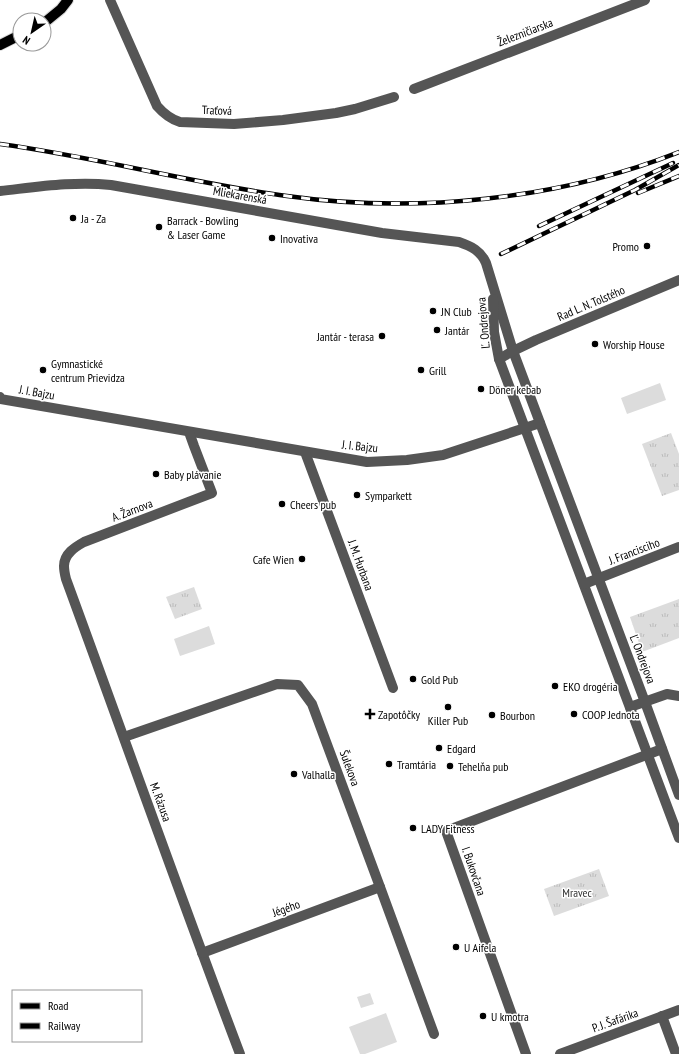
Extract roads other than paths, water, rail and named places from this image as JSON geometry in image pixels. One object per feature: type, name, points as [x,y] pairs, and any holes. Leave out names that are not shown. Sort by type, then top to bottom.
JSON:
[{"type":"main road","points":[[52,16],[61,9],[68,0]]},
{"type":"main road","points":[[0,45],[12,39]]},
{"type":"street","name":"Traťová","points":[[110,0],[157,106],[163,113],[174,120],[180,122],[234,124],[283,120],[336,113],[394,97]]},
{"type":"street","name":"Železničiarska","points":[[414,89],[645,0]]},
{"type":"street","name":"Mliekarenská","points":[[0,191],[48,185],[111,185],[382,233],[459,242],[474,249]]},
{"type":"street","name":"Ľ. Ondrejova","points":[[474,249],[480,252],[484,257],[513,351],[679,795]]},
{"type":"street","name":"Rad L. N. Tolstého","points":[[513,351],[679,280]]},
{"type":"street","name":"Ľ. Ondrejova","points":[[493,285],[494,332],[499,359],[679,838]]},
{"type":"street","name":"Ľ. Ondrejova","points":[[499,359],[513,351]]},
{"type":"street","name":"J. I. Bajzu","points":[[0,398],[367,462],[407,460],[443,455],[525,428]]},
{"type":"street","points":[[525,428],[540,423]]},
{"type":"street","name":"A. Žarnova","points":[[66,557],[74,548],[84,542],[212,493],[190,432]]},
{"type":"street","name":"J. M. Hurbana","points":[[305,452],[393,688]]},
{"type":"street","name":"J. Francisciho","points":[[598,578],[679,547]]},
{"type":"street","name":"M. Rázusa","points":[[66,557],[64,566],[66,579],[240,1054]]},
{"type":"street","points":[[584,584],[598,578]]},
{"type":"street","name":"Šulekova","points":[[124,737],[277,684],[298,685],[312,704],[434,1034]]},
{"type":"street","points":[[630,707],[667,694],[679,696]]},
{"type":"street","points":[[648,754],[662,749]]},
{"type":"street","name":"I. Bukovčana","points":[[526,1054],[446,831],[648,754]]},
{"type":"street","name":"Jégého","points":[[202,953],[380,887]]},
{"type":"street","name":"P. J. Šafárika","points":[[560,1054],[679,1010]]},
{"type":"street","points":[[662,1016],[676,1054]]},
{"type":"railway","points":[[0,144],[36,149],[251,191],[336,201],[385,203],[435,203],[486,199],[536,192],[585,182],[633,168],[679,152]]},
{"type":"railway","points":[[539,226],[673,163]]},
{"type":"railway","points":[[501,254],[635,190],[679,165]]},
{"type":"railway","points":[[638,193],[679,176]]},
{"type":"place","name":"Ja - Za","points":[[73,218]]},
{"type":"place","name":"Barrack - Bowling & Laser Game","points":[[159,227]]},
{"type":"place","name":"Inovativa","points":[[272,238]]},
{"type":"place","name":"Promo","points":[[647,246]]},
{"type":"place","name":"JN Club","points":[[433,311]]},
{"type":"place","name":"Jantár","points":[[437,330]]},
{"type":"place","name":"Jantár - terasa","points":[[382,336]]},
{"type":"place","name":"Worship House","points":[[595,344]]},
{"type":"place","name":"Gymnastické centrum Prievidza","points":[[43,370]]},
{"type":"place","name":"Grill","points":[[421,370]]},
{"type":"place","name":"Döner kebab","points":[[481,389]]},
{"type":"place","name":"Baby plávanie","points":[[156,474]]},
{"type":"place","name":"Symparkett","points":[[357,495]]},
{"type":"place","name":"Cheers pub","points":[[282,504]]},
{"type":"place","name":"Cafe Wien","points":[[302,559]]},
{"type":"place","name":"Gold Pub","points":[[413,679]]},
{"type":"place","name":"EKO drogéria","points":[[555,686]]},
{"type":"place","name":"Killer Pub","points":[[448,707]]},
{"type":"place","name":"Zapotôčky","points":[[370,714]]},
{"type":"place","name":"COOP Jednota","points":[[574,714]]},
{"type":"place","name":"Bourbon","points":[[492,715]]},
{"type":"place","name":"Edgard","points":[[439,748]]},
{"type":"place","name":"Tramtária","points":[[389,764]]},
{"type":"place","name":"Tehelňa pub","points":[[450,766]]},
{"type":"place","name":"Valhalla","points":[[294,774]]},
{"type":"place","name":"LADY Fitness","points":[[413,828]]},
{"type":"place","name":"U Aifela","points":[[456,947]]},
{"type":"place","name":"U kmotra","points":[[483,1016]]},
{"type":"park label","name":"Mravec","points":[[577,892]]}]
